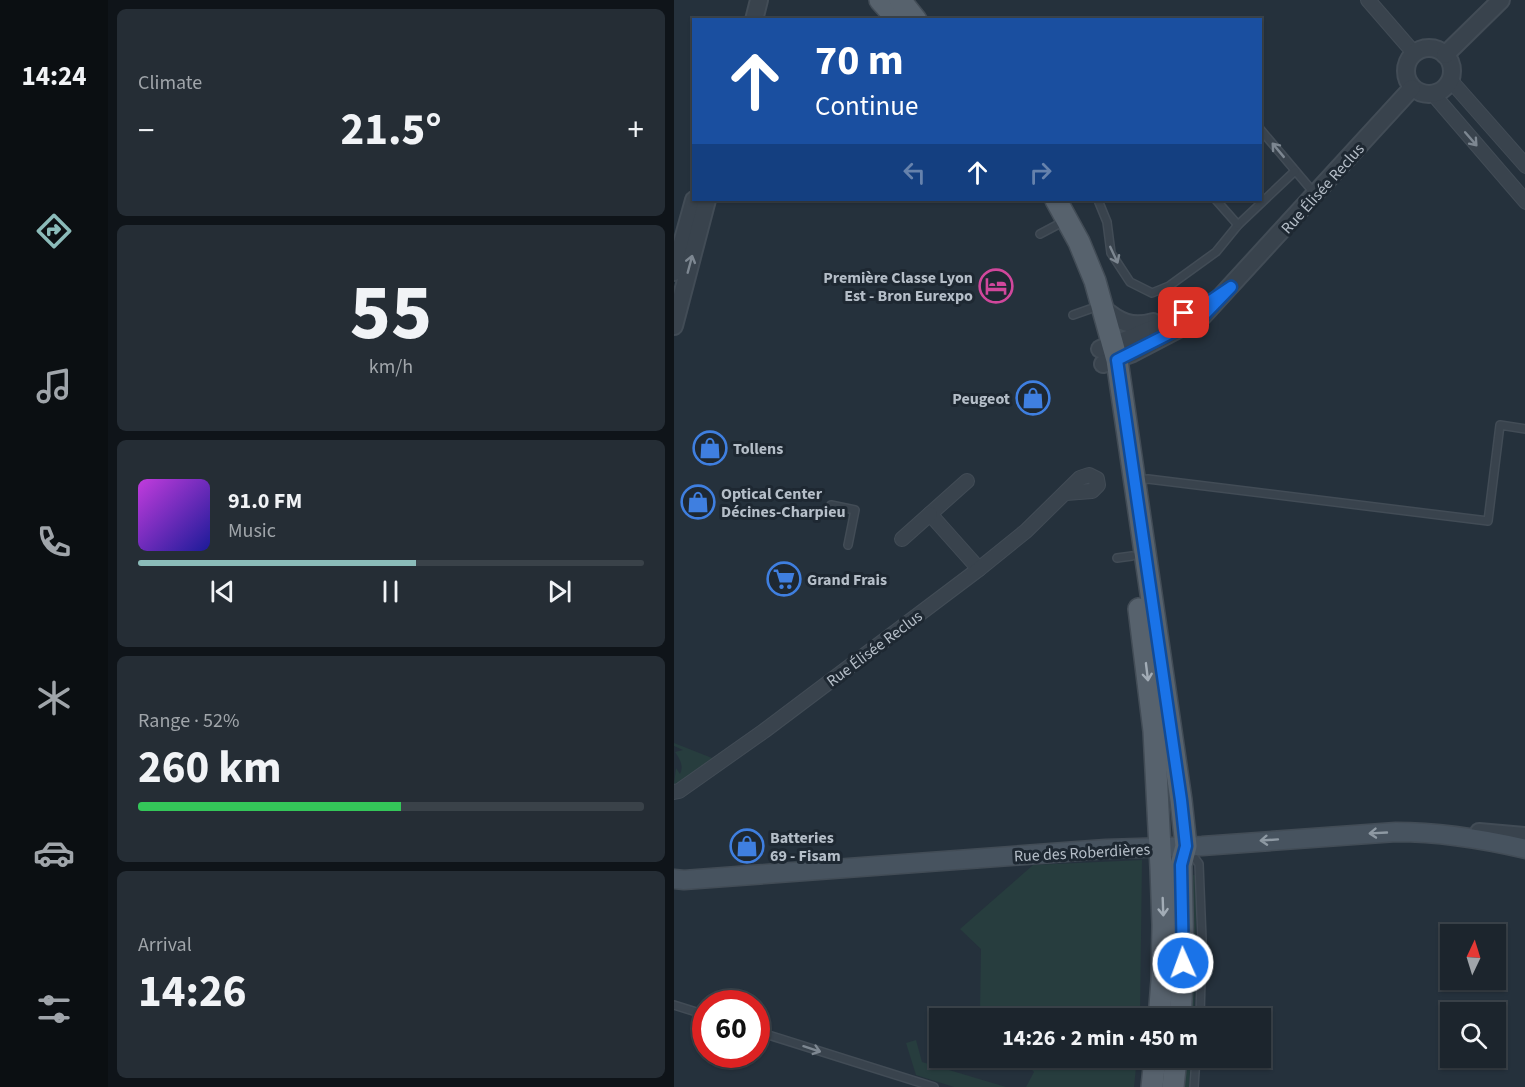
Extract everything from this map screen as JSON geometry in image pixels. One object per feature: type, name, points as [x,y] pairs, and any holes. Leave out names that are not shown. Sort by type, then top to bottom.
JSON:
[{"type":"main road","points":[[881,0],[896,18]]},
{"type":"main road","points":[[900,0],[914,18]]},
{"type":"main road","points":[[1043,201],[1049,229],[1072,256],[1089,311],[1108,355],[1134,481],[1186,846],[1181,865],[1183,963],[1181,1008]]},
{"type":"main road","points":[[1057,201],[1079,242],[1095,281],[1089,311]]},
{"type":"main road","points":[[1108,355],[1124,490],[1124,557],[1154,731],[1163,925],[1159,1008]]},
{"type":"main road","points":[[1428,832],[1526,849]]},
{"type":"main road","name":"Rue des Roberdières","points":[[677,882],[1106,849],[1160,848],[1339,835],[1428,832]]},
{"type":"main road","points":[[1152,1087],[1154,1068]]},
{"type":"main road","points":[[1173,1087],[1175,1068]]},
{"type":"street","points":[[743,18],[748,0]]},
{"type":"street","points":[[754,18],[759,0]]},
{"type":"street","points":[[1368,0],[1414,53]]},
{"type":"street","points":[[1445,55],[1501,0]]},
{"type":"street","points":[[1433,48],[1445,55],[1452,67],[1451,81],[1440,92],[1426,95],[1412,88],[1408,81],[1406,66],[1414,53],[1433,48]]},
{"type":"street","points":[[1451,81],[1526,166]]},
{"type":"street","name":"Rue Élisée Reclus","points":[[1108,355],[1202,317],[1412,88]]},
{"type":"street","points":[[1433,94],[1526,202]]},
{"type":"street","points":[[674,272],[694,201]]},
{"type":"street","points":[[675,316],[707,201]]},
{"type":"street","name":"Rue Élisée Reclus","points":[[1108,355],[1200,308],[1231,287]]},
{"type":"street","name":"Rue Élisée Reclus","points":[[1089,311],[1125,324],[1145,325],[1200,308]]},
{"type":"street","points":[[902,539],[967,481]]},
{"type":"street","name":"Rue Élisée Reclus","points":[[674,792],[764,730],[979,568],[1026,531],[1066,493]]},
{"type":"street","points":[[930,514],[979,568]]},
{"type":"street","name":"Rue des Roberdières","points":[[1428,832],[1526,836]]},
{"type":"lane","points":[[1262,131],[1316,195]]},
{"type":"lane","points":[[1098,201],[1107,222],[1110,253],[1130,282],[1152,293],[1169,286],[1216,252],[1238,225],[1295,171]]},
{"type":"lane","points":[[1217,201],[1238,225]]},
{"type":"lane","points":[[1134,481],[1148,479],[1488,521],[1500,425],[1526,429]]},
{"type":"lane","points":[[831,505],[855,510],[848,545]]},
{"type":"lane","points":[[1186,846],[1199,864],[1202,939],[1200,1008]]},
{"type":"lane","points":[[674,1005],[692,1011]]},
{"type":"lane","points":[[770,1035],[934,1087]]},
{"type":"lane","points":[[1194,1087],[1195,1068]]},
{"type":"green space","points":[[674,743],[712,758],[682,781],[674,784],[676,768],[680,774],[682,768],[675,752],[683,750],[674,746]]},
{"type":"green space","points":[[1142,860],[1140,1008],[980,1008],[981,949],[960,929],[1033,865]]},
{"type":"green space","points":[[1189,875],[1197,875],[1194,1008],[1186,1008]]},
{"type":"green space","points":[[916,1040],[922,1062],[929,1064],[929,1068],[942,1068],[1006,1087],[954,1087],[916,1075],[906,1043]]},
{"type":"green space","points":[[1030,1068],[1136,1068],[1134,1087],[1026,1087],[1034,1072]]},
{"type":"green space","points":[[1181,1068],[1190,1068],[1189,1087],[1180,1087]]},
{"type":"place","name":"Première Classe Lyon Est - Bron Eurexpo","points":[[996,286]]},
{"type":"place","name":"Peugeot","points":[[1033,398]]},
{"type":"place","name":"Tollens","points":[[710,448]]},
{"type":"place","name":"Optical Center Décines-Charpieu","points":[[698,502]]},
{"type":"place","name":"Grand Frais","points":[[784,579]]},
{"type":"place","name":"Batteries 69 - Fisam","points":[[747,846]]},
{"type":"route","points":[[1183,963],[1181,865],[1186,846],[1181,800],[1117,360],[1202,317],[1231,287],[1200,308],[1184,313]]}]
